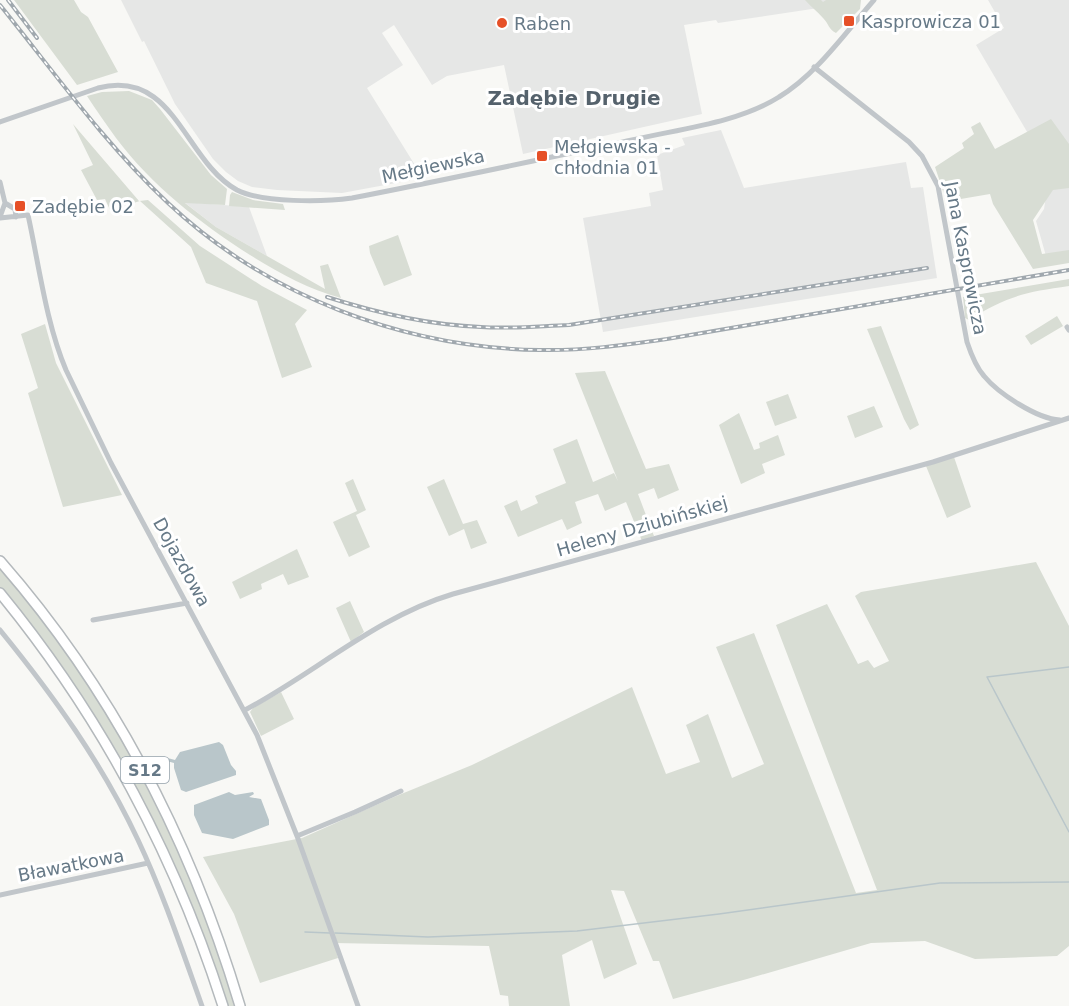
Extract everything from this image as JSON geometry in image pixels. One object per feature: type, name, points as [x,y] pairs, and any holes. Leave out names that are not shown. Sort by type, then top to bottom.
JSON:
[{"type":"highway","name":"S12","points":[[0,561],[85,671],[153,785],[204,898],[240,1006]]},
{"type":"highway","name":"S12","points":[[0,593],[67,682],[128,781],[182,893],[224,1006]]},
{"type":"street","name":"Mełgiewska","points":[[0,122],[98,88],[114,85],[133,86],[164,105],[208,165],[218,176],[236,189],[266,198],[334,200],[536,160],[731,118],[753,111],[794,87],[814,68],[871,1]]},
{"type":"street","name":"Jana Kasprowicza","points":[[814,68],[915,147],[928,165],[941,196],[972,357],[982,375],[992,385],[1040,415],[1052,419],[1066,419]]},
{"type":"street","points":[[0,182],[5,203],[0,218],[16,217],[15,208],[5,203]]},
{"type":"street","name":"Dojazdowa","points":[[16,217],[28,215],[49,314],[60,357],[66,370],[111,463],[260,741],[358,1006]]},
{"type":"street","points":[[1036,430],[1041,423],[1040,415]]},
{"type":"street","name":"Heleny Dziubińskiej","points":[[244,710],[399,615],[424,604],[459,592],[933,462],[1066,419]]},
{"type":"street","points":[[93,620],[187,603]]},
{"type":"street","points":[[0,630],[2,637],[73,724],[126,817],[148,863],[202,1006]]},
{"type":"street","points":[[297,836],[401,791]]},
{"type":"street","name":"Bławatkowa","points":[[0,895],[148,863]]},
{"type":"shaded area","points":[[14,0],[74,0],[81,12],[88,17],[118,72],[77,85]]},
{"type":"shaded area","points":[[121,0],[850,0],[852,3],[718,23],[716,20],[684,25],[702,114],[523,154],[504,65],[447,76],[432,85],[394,25],[382,33],[403,65],[367,88],[423,178],[342,193],[252,187],[226,172],[213,159],[175,104]]},
{"type":"shaded area","points":[[805,0],[823,2],[826,0],[861,0],[860,9],[836,33]]},
{"type":"shaded area","points":[[988,0],[1069,0],[1069,252],[1046,256],[1036,221],[1044,209],[1050,171],[976,45],[1004,28]]},
{"type":"shaded area","points":[[129,91],[152,100],[211,175],[227,189],[225,205],[185,203],[216,227],[325,289],[320,266],[328,264],[341,298],[294,280],[250,255],[195,217],[161,188],[116,138],[87,96],[102,92]]},
{"type":"shaded area","points":[[1051,119],[1069,144],[1069,188],[1053,190],[1033,220],[1042,254],[1069,250],[1069,263],[1033,269],[993,204],[990,194],[949,201],[945,197],[935,167],[964,148],[962,143],[974,134],[971,127],[980,122],[995,149]]},
{"type":"shaded area","points":[[73,124],[139,201],[148,200],[200,246],[262,286],[307,310],[295,324],[312,367],[282,378],[257,301],[206,283],[191,247],[140,201],[110,210],[105,199],[97,200],[81,170],[93,165]]},
{"type":"shaded area","points":[[721,130],[744,188],[906,162],[911,188],[923,187],[937,278],[603,332],[583,218],[651,206],[649,193],[663,190],[657,155],[685,145],[682,138]]},
{"type":"shaded area","points":[[232,192],[253,200],[283,204],[285,210],[229,206]]},
{"type":"shaded area","points":[[184,202],[249,207],[267,256],[216,227]]},
{"type":"shaded area","points":[[398,235],[412,275],[384,286],[369,246]]},
{"type":"shaded area","points":[[1069,279],[1069,286],[1017,296],[969,320],[965,318],[963,297]]},
{"type":"shaded area","points":[[1057,316],[1063,326],[1031,345],[1025,336]]},
{"type":"shaded area","points":[[45,324],[56,363],[122,495],[63,507],[28,393],[38,388],[21,334]]},
{"type":"shaded area","points":[[881,326],[919,425],[910,430],[867,329]]},
{"type":"shaded area","points":[[605,371],[646,469],[669,464],[679,490],[658,499],[654,488],[638,494],[654,536],[642,541],[626,502],[605,511],[598,494],[575,502],[582,523],[567,530],[562,519],[518,537],[504,506],[517,500],[521,511],[538,503],[535,496],[566,483],[553,449],[577,439],[593,482],[614,473],[618,481],[575,373]]},
{"type":"shaded area","points":[[788,394],[797,418],[775,426],[766,402]]},
{"type":"shaded area","points":[[874,406],[883,427],[855,438],[847,416]]},
{"type":"shaded area","points":[[739,413],[754,450],[760,448],[759,443],[778,435],[785,455],[762,464],[765,473],[741,484],[719,425]]},
{"type":"shaded area","points":[[954,457],[971,507],[947,518],[926,466]]},
{"type":"shaded area","points":[[353,479],[366,510],[356,515],[370,547],[349,557],[333,522],[357,511],[345,483]]},
{"type":"shaded area","points":[[444,479],[463,524],[477,520],[487,543],[471,549],[464,529],[449,536],[427,487]]},
{"type":"shaded area","points":[[297,549],[309,577],[288,585],[283,574],[261,584],[262,589],[240,599],[232,582]]},
{"type":"shaded area","points":[[1036,562],[1069,626],[1069,946],[1057,956],[975,959],[925,941],[871,943],[673,999],[659,961],[653,961],[624,891],[611,890],[637,964],[604,979],[592,940],[562,955],[570,1006],[509,1006],[508,996],[500,995],[489,946],[334,943],[338,958],[260,983],[234,914],[203,857],[302,838],[472,765],[632,687],[666,774],[700,762],[686,725],[708,714],[732,778],[764,764],[716,647],[754,633],[856,893],[877,890],[776,625],[827,604],[858,664],[868,660],[874,668],[889,661],[855,596],[861,592]]},
{"type":"shaded area","points":[[0,567],[72,659],[147,782],[198,893],[237,1006],[226,1006],[187,896],[154,822],[87,704],[0,587]]},
{"type":"shaded area","points":[[350,601],[364,632],[351,642],[336,608]]},
{"type":"shaded area","points":[[281,692],[294,719],[261,736],[250,712]]},
{"type":"shaded area","points":[[219,742],[223,745],[236,775],[186,792],[181,790],[174,763],[163,760],[156,765],[154,762],[164,757],[175,760],[180,752]]},
{"type":"shaded area","points":[[229,792],[235,795],[253,792],[254,794],[249,797],[261,799],[269,825],[233,839],[202,833],[194,815],[194,805]]},
{"type":"waterway","points":[[1069,667],[987,677],[1069,832]]},
{"type":"waterway","points":[[335,933],[428,937],[577,931],[940,883],[1069,882]]},
{"type":"waterway","points":[[305,932],[330,933]]},
{"type":"railway","points":[[8,0],[37,38]]},
{"type":"railway","points":[[0,5],[123,157],[168,203],[207,236],[249,265],[293,290],[340,311],[389,327],[438,339],[489,347],[540,350],[588,349],[667,339],[1069,270]]},
{"type":"railway","points":[[327,297],[384,313],[442,324],[492,328],[536,327],[569,325],[927,268]]},
{"type":"place","name":"Kasprowicza 01","points":[[849,21]]},
{"type":"place","name":"Raben","points":[[502,23]]},
{"type":"place","name":"Mełgiewska - chłodnia 01","points":[[542,156]]},
{"type":"place","name":"Zadębie 02","points":[[20,206]]},
{"type":"district","name":"Zadębie Drugie","points":[[574,98]]}]
